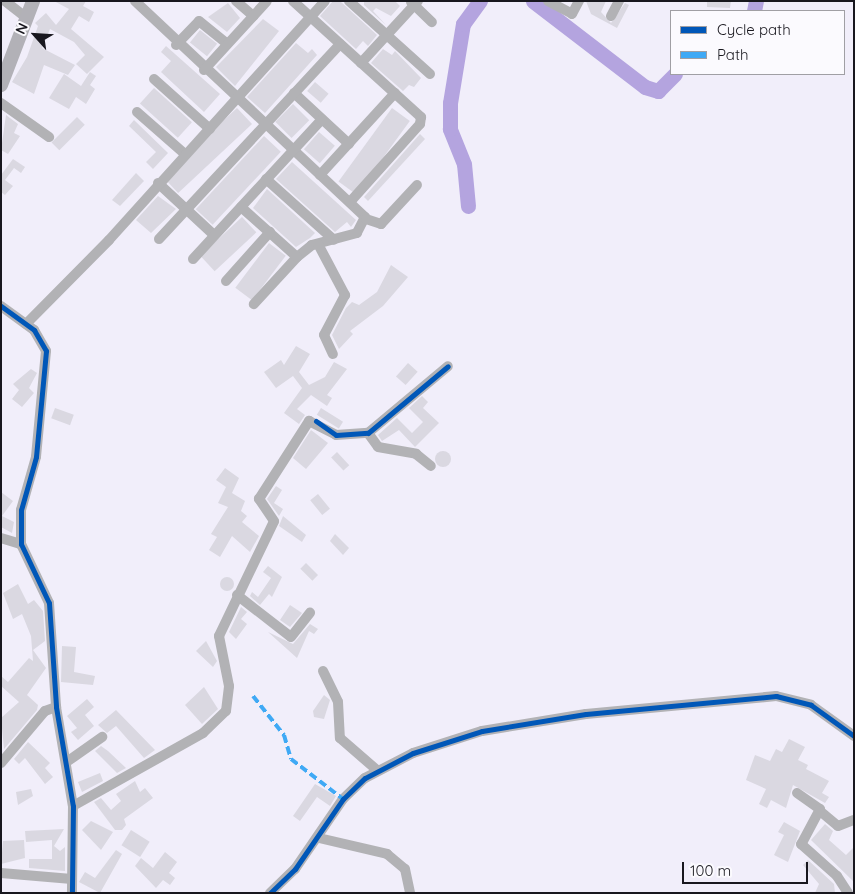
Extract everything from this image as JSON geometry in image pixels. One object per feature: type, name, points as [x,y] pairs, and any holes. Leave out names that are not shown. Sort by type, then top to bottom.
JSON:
[{"type":"street","points":[[1,85],[23,15],[33,1]]},
{"type":"street","points":[[135,1],[176,45],[350,202],[366,219],[381,224],[417,185]]},
{"type":"street","points":[[236,1],[253,16]]},
{"type":"street","points":[[204,70],[266,1]]},
{"type":"street","points":[[293,1],[420,114],[421,122],[350,202]]},
{"type":"street","points":[[26,324],[184,154],[210,129],[325,1]]},
{"type":"street","points":[[349,1],[430,74]]},
{"type":"street","points":[[548,1],[572,14],[579,1]]},
{"type":"street","points":[[611,16],[619,1]]},
{"type":"street","points":[[8,3],[23,15]]},
{"type":"street","points":[[361,62],[414,3],[432,22]]},
{"type":"street","points":[[176,45],[199,21],[227,44]]},
{"type":"street","points":[[159,239],[340,44]]},
{"type":"street","points":[[154,79],[210,129]]},
{"type":"street","points":[[294,93],[349,144]]},
{"type":"street","points":[[320,175],[395,93]]},
{"type":"street","points":[[1,104],[50,137]]},
{"type":"street","points":[[137,112],[184,154]]},
{"type":"street","points":[[193,259],[322,119]]},
{"type":"street","points":[[266,179],[334,240]]},
{"type":"street","points":[[158,183],[214,235]]},
{"type":"street","points":[[241,207],[297,257]]},
{"type":"street","points":[[254,304],[297,257],[318,244],[357,233],[366,219]]},
{"type":"street","points":[[226,281],[270,232]]},
{"type":"street","points":[[318,244],[345,295],[324,340],[333,354]]},
{"type":"street","points":[[1,306],[26,324],[40,338],[47,358],[36,457],[21,510],[21,544],[49,603],[56,707],[68,761],[74,806],[72,893]]},
{"type":"street","points":[[74,806],[203,734],[220,719],[229,695],[219,636],[274,521],[258,499],[310,421],[336,435],[368,433],[448,366]]},
{"type":"street","points":[[368,433],[378,447],[416,454],[431,466]]},
{"type":"street","points":[[1,538],[21,544]]},
{"type":"street","points":[[237,595],[292,637],[310,612]]},
{"type":"street","points":[[323,671],[338,702],[340,738],[378,771]]},
{"type":"street","points":[[270,893],[319,838],[343,798],[378,771],[430,747],[510,726],[776,696],[811,705],[854,736]]},
{"type":"street","points":[[1,763],[45,711],[56,707]]},
{"type":"street","points":[[68,761],[102,737]]},
{"type":"street","points":[[796,793],[817,804],[820,811],[838,826],[854,820]]},
{"type":"street","points":[[820,811],[800,844],[837,876],[848,893]]},
{"type":"street","points":[[319,838],[387,854],[405,869],[410,893]]},
{"type":"street","points":[[1,873],[72,880]]},
{"type":"building","points":[[54,1],[86,1],[83,6],[94,12],[89,22],[79,16],[71,29],[104,57],[87,74],[76,64],[85,55],[74,42],[50,29],[42,48],[75,65],[68,75],[44,65],[34,94],[12,82],[27,57],[38,26],[35,23],[46,13],[56,25],[69,9]]},
{"type":"building","points":[[333,1],[341,2],[377,35],[368,46],[363,41],[356,49],[320,16]]},
{"type":"building","points":[[364,1],[395,1],[400,6],[391,16],[376,8],[373,11],[386,25],[364,5]]},
{"type":"building","points":[[586,1],[606,1],[601,12],[611,23],[625,3],[629,5],[617,28],[591,14]]},
{"type":"building","points":[[707,1],[731,1],[730,8],[707,7]]},
{"type":"building","points":[[228,3],[240,18],[227,32],[208,17]]},
{"type":"building","points":[[263,19],[279,31],[235,86],[216,67]]},
{"type":"building","points":[[200,30],[217,44],[207,56],[190,42]]},
{"type":"building","points":[[296,43],[308,53],[312,49],[317,55],[265,113],[247,97]]},
{"type":"building","points":[[166,46],[220,94],[204,112],[161,72],[171,61],[161,52]]},
{"type":"building","points":[[383,49],[392,55],[395,51],[421,78],[414,87],[409,85],[403,91],[371,63]]},
{"type":"building","points":[[90,72],[96,76],[90,85],[95,89],[86,104],[76,97],[69,109],[49,98],[64,74],[81,86]]},
{"type":"building","points":[[315,82],[329,94],[321,103],[307,91]]},
{"type":"building","points":[[154,88],[192,122],[178,138],[140,104]]},
{"type":"building","points":[[293,104],[309,120],[292,138],[275,122]]},
{"type":"building","points":[[237,108],[252,124],[178,193],[163,177]]},
{"type":"building","points":[[392,108],[410,121],[356,195],[339,182]]},
{"type":"building","points":[[6,115],[18,124],[14,133],[20,136],[8,154],[1,150]]},
{"type":"building","points":[[77,117],[85,125],[59,150],[52,142]]},
{"type":"building","points":[[134,120],[168,153],[153,169],[146,162],[156,152],[129,126]]},
{"type":"building","points":[[319,132],[335,146],[320,163],[304,149]]},
{"type":"building","points":[[420,134],[425,139],[368,201],[364,197]]},
{"type":"building","points":[[264,136],[281,152],[213,225],[196,209]]},
{"type":"building","points":[[13,159],[25,167],[21,173],[14,168],[5,180],[13,186],[5,195],[1,192],[1,175]]},
{"type":"building","points":[[292,162],[356,220],[351,227],[347,222],[335,232],[276,179]]},
{"type":"building","points":[[136,173],[144,181],[120,206],[112,200]]},
{"type":"building","points":[[267,189],[315,233],[310,238],[296,247],[253,208]]},
{"type":"building","points":[[158,196],[176,209],[151,233],[136,220]]},
{"type":"building","points":[[242,217],[256,232],[215,271],[200,256]]},
{"type":"building","points":[[269,243],[286,256],[252,300],[235,288]]},
{"type":"building","points":[[391,265],[408,277],[383,306],[350,331],[353,334],[339,349],[332,335],[346,308],[352,302],[359,305],[377,292]]},
{"type":"building","points":[[296,346],[310,354],[299,372],[309,385],[325,377],[334,362],[347,369],[327,395],[332,398],[327,406],[311,395],[297,409],[305,415],[299,424],[284,413],[302,388],[293,376],[276,388],[264,372],[281,360],[284,365]]},
{"type":"building","points":[[408,363],[418,372],[406,385],[396,376]]},
{"type":"building","points":[[31,369],[37,373],[29,388],[34,393],[22,407],[12,399],[19,390],[13,384]]},
{"type":"building","points":[[422,396],[428,402],[423,408],[439,423],[415,447],[399,430],[382,441],[378,435],[397,418],[412,433],[423,422],[409,408]]},
{"type":"building","points":[[55,408],[74,415],[70,425],[51,418]]},
{"type":"building","points":[[321,408],[343,422],[339,429],[317,415]]},
{"type":"building","points":[[311,430],[328,443],[306,469],[293,458]]},
{"type":"building","points":[[440,451],[446,451],[451,456],[449,465],[440,467],[435,462],[435,456]]},
{"type":"building","points":[[337,452],[349,465],[343,471],[331,457]]},
{"type":"building","points":[[225,468],[239,478],[232,493],[245,501],[241,511],[247,516],[242,522],[259,536],[250,552],[232,536],[220,557],[209,550],[217,537],[211,534],[228,507],[218,503],[226,487],[216,480]]},
{"type":"building","points":[[276,486],[282,490],[274,503],[283,509],[279,516],[267,499]]},
{"type":"building","points":[[1,492],[13,501],[2,516],[14,522],[12,533],[1,527]]},
{"type":"building","points":[[318,494],[330,509],[322,515],[310,500]]},
{"type":"building","points":[[283,516],[306,535],[302,542],[279,526]]},
{"type":"building","points":[[335,534],[349,548],[343,555],[330,541]]},
{"type":"building","points":[[306,563],[318,575],[312,581],[300,569]]},
{"type":"building","points":[[268,566],[282,577],[272,597],[269,594],[260,605],[250,596],[252,592],[258,597],[271,578],[263,572]]},
{"type":"building","points":[[227,577],[232,579],[234,584],[232,589],[227,591],[222,589],[220,584],[222,579]]},
{"type":"building","points":[[18,584],[28,604],[34,600],[43,611],[45,641],[33,650],[46,668],[27,695],[38,705],[37,710],[4,749],[1,718],[19,702],[1,686],[1,676],[8,682],[29,658],[33,661],[31,636],[22,614],[13,619],[3,593]]},
{"type":"building","points":[[290,605],[302,613],[290,627],[280,620]]},
{"type":"building","points":[[241,607],[247,612],[241,619],[247,624],[236,639],[229,632]]},
{"type":"building","points":[[310,624],[318,629],[314,634],[309,631],[297,658],[268,632],[293,644]]},
{"type":"building","points":[[206,641],[217,661],[213,667],[196,651]]},
{"type":"building","points":[[62,646],[76,647],[74,672],[95,676],[93,685],[61,682]]},
{"type":"building","points":[[204,687],[218,709],[202,724],[185,705]]},
{"type":"building","points":[[324,695],[330,700],[324,719],[314,717],[313,711]]},
{"type":"building","points":[[87,699],[94,707],[85,715],[94,726],[78,740],[71,732],[77,728],[67,716]]},
{"type":"building","points":[[116,710],[155,750],[144,758],[116,726],[107,733],[98,725]]},
{"type":"building","points":[[789,739],[805,747],[798,760],[808,765],[806,769],[829,781],[822,793],[829,797],[825,803],[793,785],[786,808],[771,800],[767,808],[759,804],[766,789],[746,780],[755,755],[770,761],[776,749],[782,752]]},
{"type":"building","points":[[28,742],[50,763],[45,768],[53,777],[45,784],[25,758],[19,764],[14,759]]},
{"type":"building","points":[[101,746],[126,768],[117,773],[95,751]]},
{"type":"building","points":[[100,773],[103,781],[82,792],[78,782]]},
{"type":"building","points":[[135,781],[140,792],[145,788],[153,798],[124,819],[126,825],[122,830],[115,830],[94,802],[101,798],[111,810],[121,801],[116,794]]},
{"type":"building","points":[[315,784],[336,796],[330,806],[317,797],[300,821],[293,816]]},
{"type":"building","points":[[31,789],[33,796],[18,805],[16,792]]},
{"type":"building","points":[[91,821],[113,832],[101,850],[82,830]]},
{"type":"building","points":[[784,822],[800,831],[788,862],[774,855],[784,835],[778,832]]},
{"type":"building","points":[[825,824],[833,831],[829,840],[846,855],[854,847],[854,882],[811,840]]},
{"type":"building","points":[[64,829],[54,846],[60,851],[65,847],[65,871],[29,868],[29,859],[52,859],[52,840],[26,842],[25,831]]},
{"type":"building","points":[[131,830],[150,842],[140,857],[121,845]]},
{"type":"building","points":[[24,840],[25,858],[1,864],[3,841]]},
{"type":"building","points":[[116,850],[122,854],[100,893],[79,882],[85,872],[95,878]]},
{"type":"building","points":[[165,852],[177,862],[169,873],[175,878],[170,885],[163,880],[156,888],[135,866],[141,858],[153,868]]},
{"type":"building","points":[[808,860],[834,884],[835,893],[815,893],[819,884],[803,865]]},
{"type":"waterway","points":[[468,206],[464,164],[450,129],[450,103],[463,24],[480,1]]},
{"type":"waterway","points":[[533,1],[645,87],[658,91],[674,75]]},
{"type":"waterway","points":[[754,10],[756,1]]},
{"type":"marked path","points":[[253,696],[284,735],[291,759],[343,799]]},
{"type":"cycle path","points":[[1,306],[34,330],[46,351],[36,457],[21,510],[21,544],[49,603],[56,707],[73,806],[72,893]]},
{"type":"cycle path","points":[[316,421],[336,435],[368,433],[448,366]]},
{"type":"cycle path","points":[[270,893],[295,869],[343,799],[365,778],[413,753],[482,731],[586,714],[776,696],[811,705],[854,736]]}]
